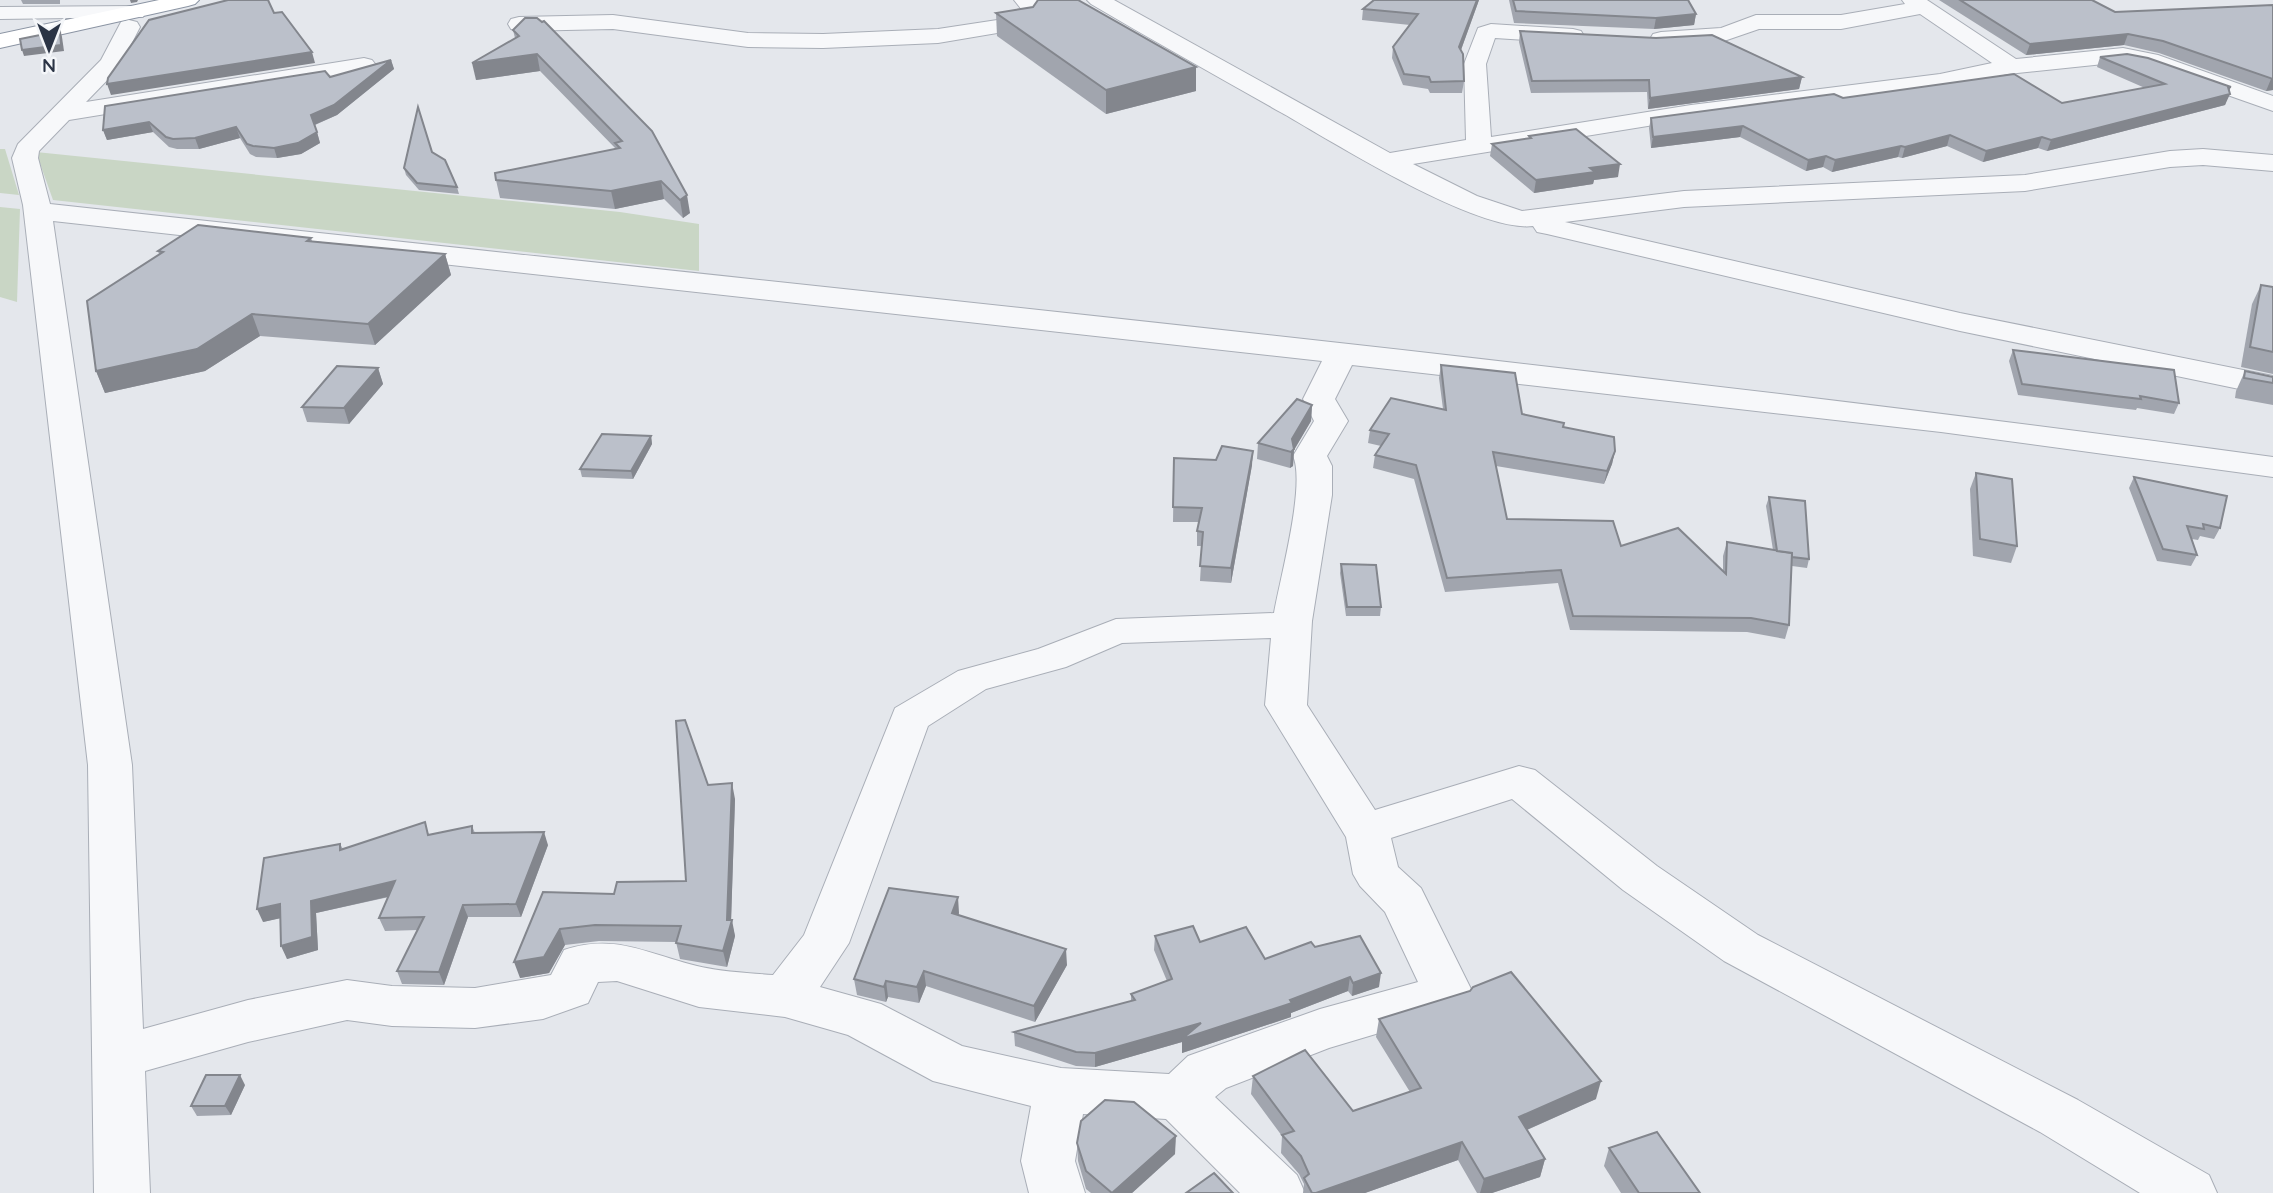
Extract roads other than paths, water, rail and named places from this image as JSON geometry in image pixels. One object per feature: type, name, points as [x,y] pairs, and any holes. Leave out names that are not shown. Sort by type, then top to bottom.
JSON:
[{"type":"highway","points":[[0,41],[195,4]]},
{"type":"street","points":[[506,6],[524,32],[613,22],[748,40],[823,41],[938,36],[1025,22],[1033,9],[1024,0]]},
{"type":"street","points":[[1098,0],[1467,202],[1521,219],[1960,322],[2273,386]]},
{"type":"street","points":[[1640,39],[1724,34],[1746,24],[1766,21],[1842,22],[1918,4],[2008,64],[2008,67]]},
{"type":"street","points":[[0,13],[116,18],[111,63],[27,149],[25,158],[38,211],[110,765],[122,1193]]},
{"type":"street","points":[[1479,144],[1475,64],[1486,33],[1491,31],[1599,38]]},
{"type":"street","points":[[1386,160],[1704,110],[1940,81],[2008,67],[2123,55],[2150,60],[2270,102]]},
{"type":"street","points":[[249,61],[263,61],[307,72]]},
{"type":"street","points":[[59,114],[307,72],[364,65]]},
{"type":"street","points":[[126,102],[191,70]]},
{"type":"street","points":[[1521,219],[1684,199],[2025,183],[2181,158],[2203,157],[2273,163]]},
{"type":"street","points":[[38,211],[1941,422],[2273,467]]},
{"type":"street","points":[[1179,1097],[1207,1072],[1320,1030],[1448,993],[1404,901],[1376,874],[1368,836],[1286,705],[1292,625],[1314,495],[1315,466],[1310,457],[1331,421],[1319,399],[1342,354]]},
{"type":"street","points":[[785,996],[825,943],[910,718],[972,680],[1052,658],[1116,631],[1292,625]]},
{"type":"street","points":[[1364,830],[1519,781],[1640,878],[1741,948],[2059,1116],[2189,1193]]},
{"type":"street","points":[[118,1057],[248,1021],[347,1000],[392,1006],[475,1008],[543,999],[570,989],[581,964],[617,962],[699,987],[785,996],[863,1019],[951,1066],[1062,1090],[1179,1097],[1277,1193]]},
{"type":"street","points":[[1057,1193],[1048,1161],[1062,1090]]}]
